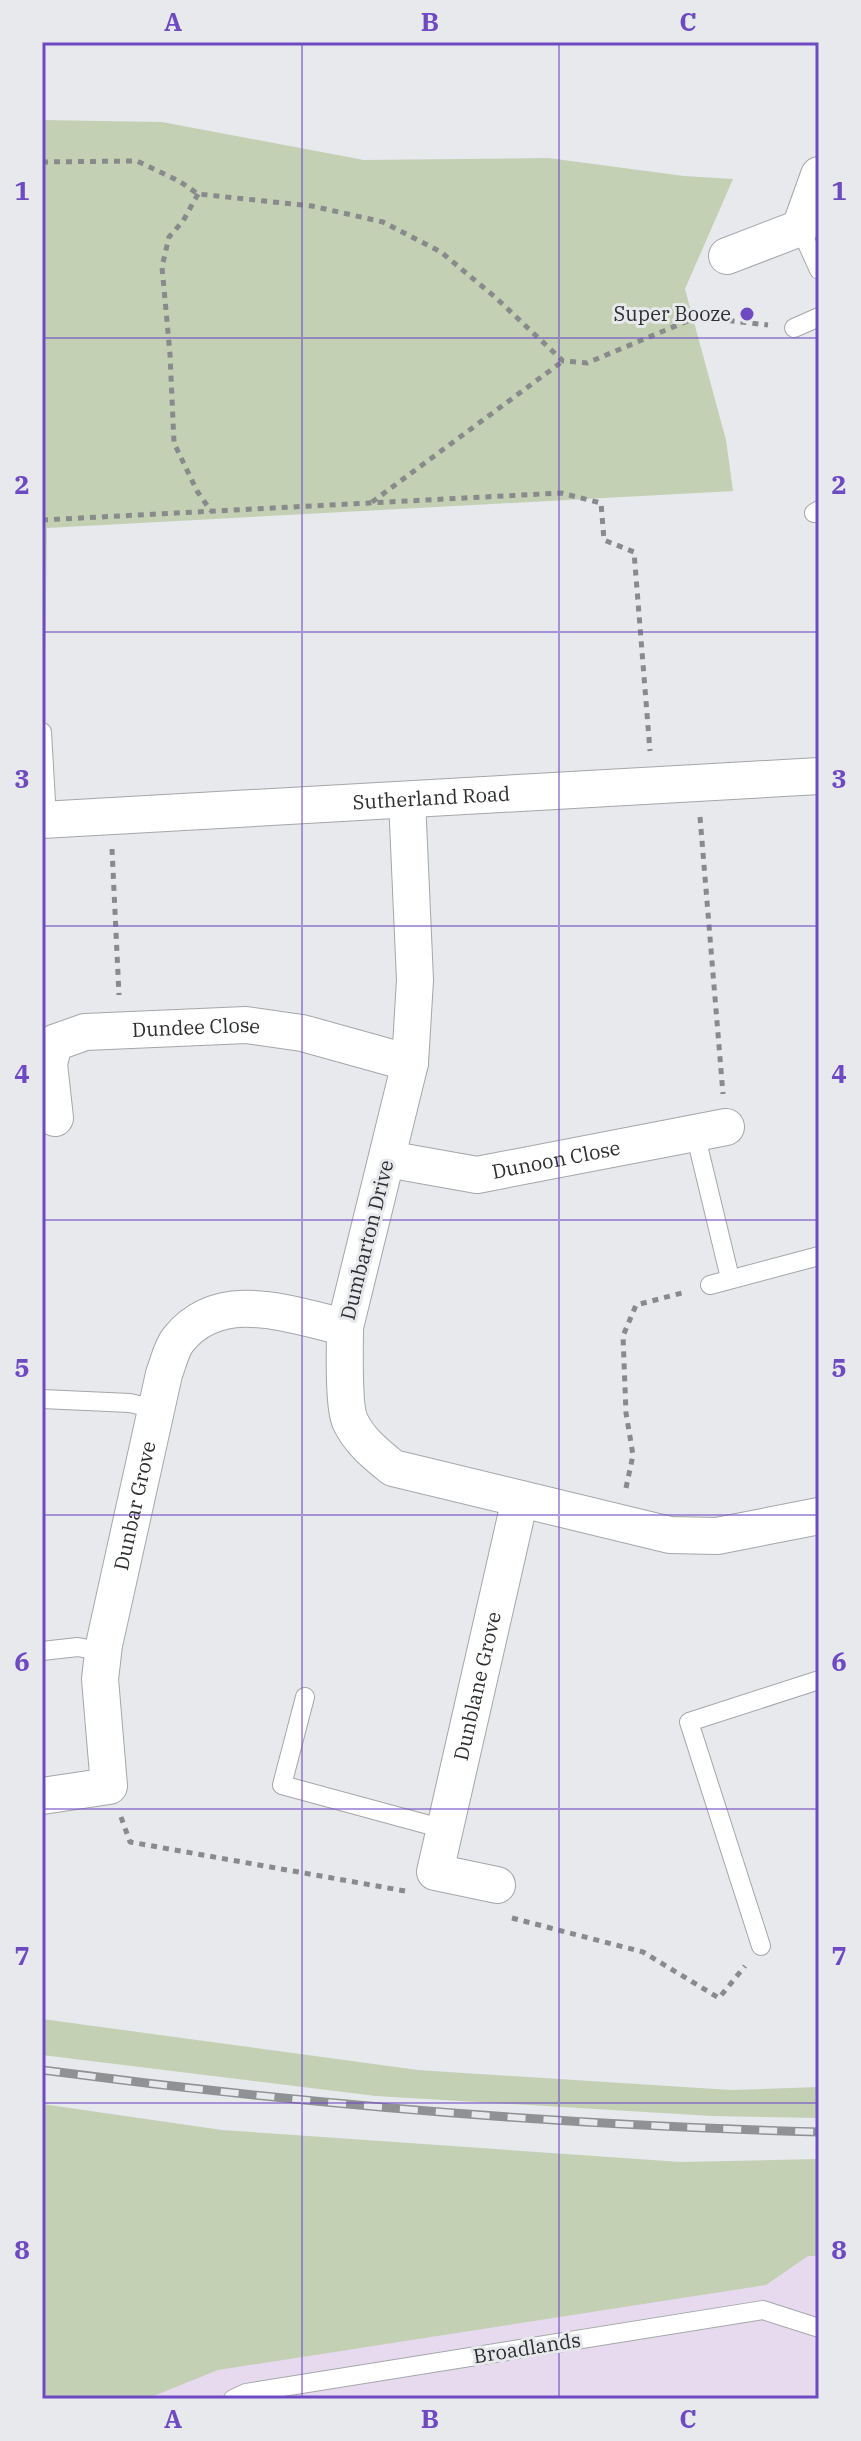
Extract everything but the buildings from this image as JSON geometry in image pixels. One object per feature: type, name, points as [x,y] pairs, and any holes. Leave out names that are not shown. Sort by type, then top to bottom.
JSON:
[{"type":"street","points":[[727,256],[800,228],[819,175]]},
{"type":"street","name":"Sutherland Road","points":[[44,820],[819,776]]},
{"type":"street","name":"Dumbarton Drive","points":[[407,800],[415,980],[410,1063],[345,1327],[349,1420],[369,1448],[393,1468],[670,1535],[717,1536],[817,1524]]},
{"type":"street","name":"Dundee Close","points":[[55,1118],[49,1064],[54,1043],[85,1032],[246,1025],[302,1033],[410,1063]]},
{"type":"street","name":"Dunoon Close","points":[[387,1159],[477,1175],[711,1130]]},
{"type":"street","name":"Dunbar Grove","points":[[42,1796],[109,1786],[100,1679],[103,1652],[164,1374],[177,1341],[199,1321],[226,1308],[255,1308],[345,1327]]},
{"type":"street","name":"Dunblane Grove","points":[[497,1885],[435,1872],[520,1499]]},
{"type":"lane","points":[[800,228],[819,270]]},
{"type":"lane","points":[[794,328],[819,317]]},
{"type":"lane","points":[[42,732],[44,820]]},
{"type":"lane","points":[[711,1130],[730,1278]]},
{"type":"lane","points":[[710,1285],[819,1256]]},
{"type":"lane","points":[[42,1399],[130,1403],[156,1409]]},
{"type":"lane","points":[[42,1651],[78,1647],[103,1652]]},
{"type":"lane","points":[[761,1946],[689,1722],[819,1680]]},
{"type":"lane","points":[[305,1697],[282,1785],[444,1829]]},
{"type":"lane","name":"Broadlands","points":[[233,2399],[246,2393],[763,2310],[819,2328]]},
{"type":"path","points":[[42,162],[137,161],[198,194],[312,206],[383,222],[441,252],[495,297],[563,361],[587,363],[697,317],[794,328]]},
{"type":"path","points":[[198,194],[183,221],[169,237],[162,267],[174,443],[197,491],[211,511]]},
{"type":"path","points":[[371,503],[563,361]]},
{"type":"path","points":[[42,520],[561,493],[601,503],[604,540],[634,552],[653,786]]},
{"type":"path","points":[[697,783],[711,1130]]},
{"type":"path","points":[[110,816],[121,1029]]},
{"type":"path","points":[[618,1523],[633,1455],[626,1413],[623,1336],[636,1305],[710,1285]]},
{"type":"shaded area","points":[[42,2186],[819,2256],[819,2399],[42,2399]]},
{"type":"green space","points":[[42,120],[162,122],[364,160],[548,158],[684,176],[733,179],[685,289],[726,440],[733,491],[47,528],[45,658],[42,658]]},
{"type":"green space","points":[[42,2019],[418,2070],[731,2090],[819,2087],[819,2118],[712,2116],[376,2096],[42,2055]]},
{"type":"green space","points":[[42,2104],[222,2130],[681,2162],[819,2159],[819,2256],[808,2256],[766,2285],[218,2370],[146,2399],[42,2399]]},
{"type":"railway","points":[[42,2070],[236,2093],[430,2111],[624,2124],[819,2132]]},
{"type":"place","name":"Super Booze","points":[[747,314]]}]
